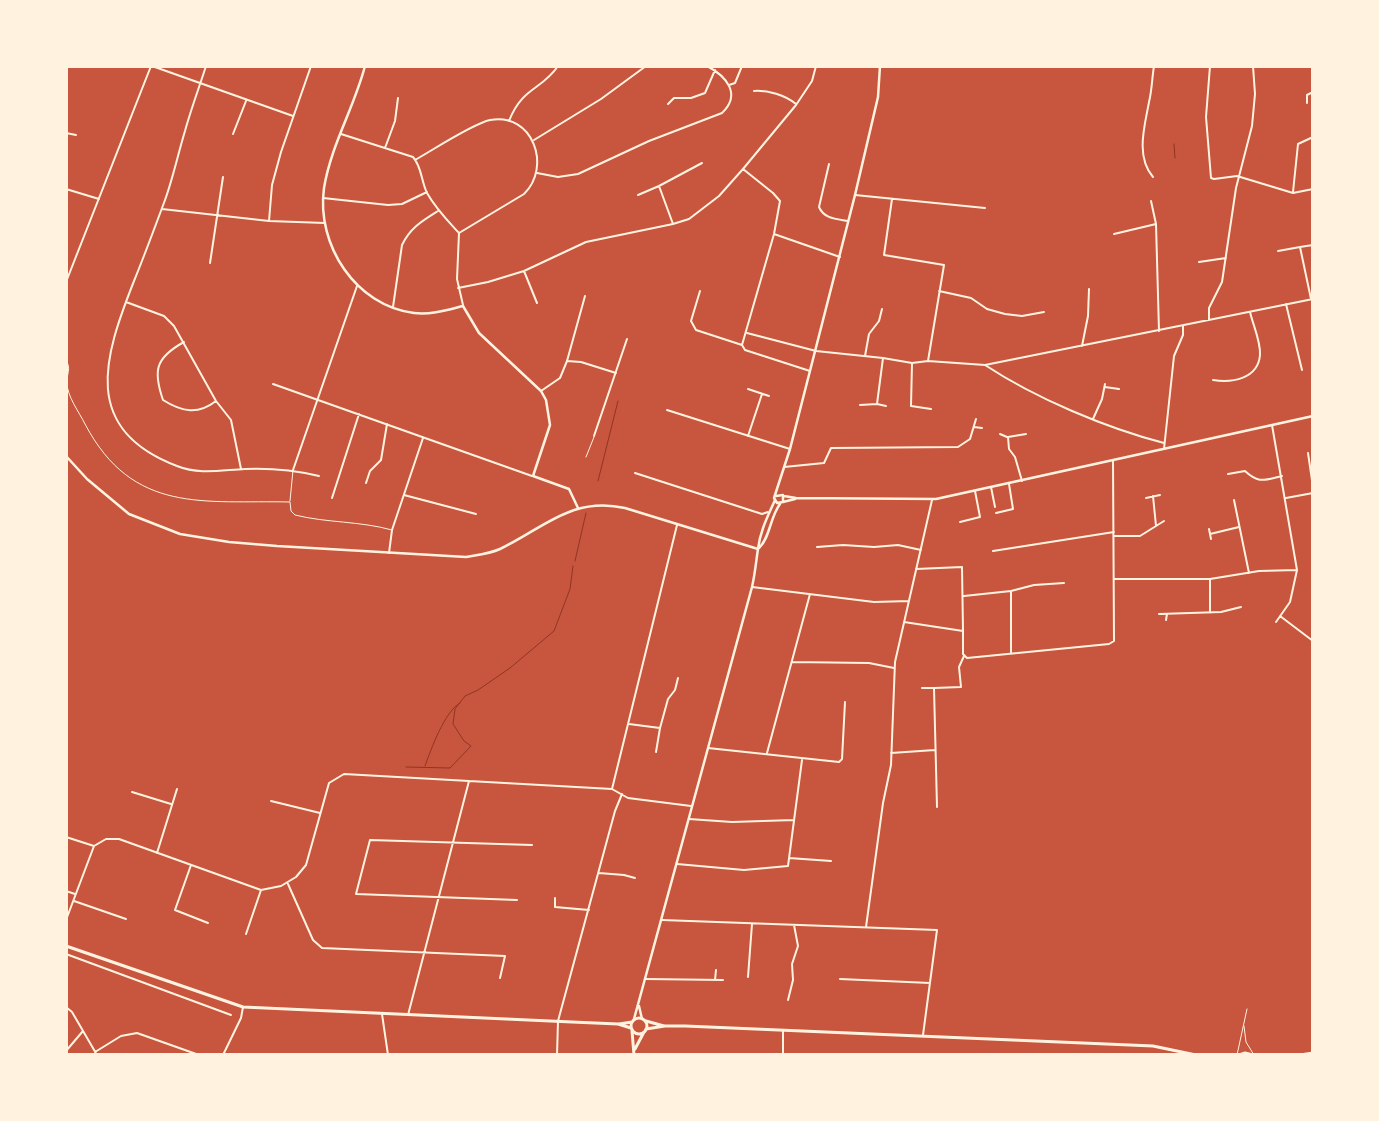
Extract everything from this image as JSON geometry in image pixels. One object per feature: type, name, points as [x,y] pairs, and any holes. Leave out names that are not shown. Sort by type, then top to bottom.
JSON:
[{"type":"main road","points":[[66,946],[243,1008],[618,1024],[631,1028],[636,1033],[665,1026],[923,1035],[1153,1046],[1196,1055]]},
{"type":"main road","points":[[618,1024],[633,1020],[644,1020],[665,1026]]},
{"type":"main road","points":[[633,1020],[631,1028],[634,1035],[634,1055]]},
{"type":"main road","points":[[635,1049],[645,1030],[644,1020]]},
{"type":"main road","points":[[1238,1055],[1245,1053],[1254,1055]]},
{"type":"main road","points":[[1300,1055],[1313,1053]]},
{"type":"street","points":[[66,282],[152,66],[201,82],[246,101],[293,116]]},
{"type":"street","points":[[206,66],[162,209],[115,329],[107,362],[108,397],[114,417],[132,440],[178,467],[205,472],[241,469],[293,470],[319,476]]},
{"type":"street","points":[[269,221],[272,185],[293,116],[312,66]]},
{"type":"street","points":[[365,66],[329,166],[323,198],[325,223],[337,257],[357,286],[377,301],[393,308],[427,314],[463,306]]},
{"type":"street","points":[[508,121],[518,101],[547,78],[558,66]]},
{"type":"street","points":[[534,140],[601,99],[646,66]]},
{"type":"street","points":[[537,172],[558,177],[578,174],[642,144],[722,113],[730,103],[729,85],[715,70],[707,66]]},
{"type":"street","points":[[729,85],[735,83],[742,66]]},
{"type":"street","points":[[458,288],[524,271],[586,242],[689,219],[708,207],[743,169],[796,105],[812,81],[816,66]]},
{"type":"street","points":[[633,1020],[646,979],[752,587],[758,561],[758,549],[766,519],[776,496],[811,371],[878,97],[880,66]]},
{"type":"street","points":[[1154,66],[1150,99],[1142,130],[1145,158],[1148,168],[1154,177]]},
{"type":"street","points":[[1210,66],[1206,117],[1209,174],[1214,179],[1240,178],[1293,193],[1313,189]]},
{"type":"street","points":[[1209,320],[1208,310],[1222,282],[1240,178],[1252,126],[1255,94],[1253,66]]},
{"type":"street","points":[[668,104],[674,98],[691,98],[705,93],[715,70]]},
{"type":"street","points":[[754,91],[762,90],[789,99],[796,105]]},
{"type":"street","points":[[1307,103],[1308,95],[1313,92]]},
{"type":"street","points":[[385,148],[395,121],[398,98]]},
{"type":"street","points":[[233,134],[246,101]]},
{"type":"street","points":[[415,160],[479,124],[491,120],[508,121],[526,131],[534,140],[537,149],[537,172],[524,194],[459,233]]},
{"type":"street","points":[[66,133],[76,134]]},
{"type":"street","points":[[341,134],[415,160],[427,192],[438,212],[459,233]]},
{"type":"street","points":[[1293,193],[1298,144],[1313,137]]},
{"type":"street","points":[[638,195],[702,164]]},
{"type":"street","points":[[829,164],[819,207],[822,213],[830,217],[848,221]]},
{"type":"street","points":[[742,345],[774,234],[780,201],[743,169]]},
{"type":"street","points":[[210,263],[219,215],[223,177]]},
{"type":"street","points":[[659,186],[673,224]]},
{"type":"street","points":[[66,189],[99,199]]},
{"type":"street","points":[[323,198],[388,205],[402,204],[427,192]]},
{"type":"street","points":[[855,196],[985,208]]},
{"type":"street","points":[[892,200],[884,255],[944,265],[928,361]]},
{"type":"street","points":[[1151,201],[1156,224],[1159,331]]},
{"type":"street","points":[[162,209],[269,221],[325,223]]},
{"type":"street","points":[[393,308],[402,246],[406,236],[412,228],[438,212]]},
{"type":"street","points":[[1114,234],[1156,224]]},
{"type":"street","points":[[459,233],[456,254],[458,288],[463,306],[479,334],[542,391],[549,409],[550,425],[533,476]]},
{"type":"street","points":[[774,234],[840,257]]},
{"type":"street","points":[[1278,252],[1313,244]]},
{"type":"street","points":[[747,332],[816,351],[912,363],[928,361],[985,365],[1312,299],[1300,247]]},
{"type":"street","points":[[1199,262],[1226,258]]},
{"type":"street","points":[[524,271],[537,304]]},
{"type":"street","points":[[293,470],[357,286]]},
{"type":"street","points":[[1082,346],[1088,316],[1089,289]]},
{"type":"street","points":[[700,291],[691,321],[692,326],[696,330],[742,345],[745,350],[811,371]]},
{"type":"street","points":[[939,291],[967,297],[987,309],[1005,314],[1022,316],[1044,312]]},
{"type":"street","points":[[542,391],[560,378],[567,361],[584,296]]},
{"type":"street","points":[[126,302],[164,316],[184,342],[216,402],[230,420],[241,469]]},
{"type":"street","points":[[1286,304],[1302,370]]},
{"type":"street","points":[[865,356],[869,334],[879,320],[882,309]]},
{"type":"street","points":[[1213,380],[1240,379],[1248,375],[1256,366],[1260,352],[1250,312]]},
{"type":"street","points":[[1164,449],[1174,356],[1183,335],[1183,326]]},
{"type":"street","points":[[594,436],[627,339]]},
{"type":"street","points":[[184,342],[171,349],[162,358],[157,371],[156,380],[163,400],[184,411],[194,412],[207,408],[216,402]]},
{"type":"street","points":[[877,404],[883,358]]},
{"type":"street","points":[[567,361],[581,362],[616,373]]},
{"type":"street","points":[[912,363],[911,406],[931,409]]},
{"type":"street","points":[[985,365],[1051,401],[1093,419],[1164,443]]},
{"type":"street","points":[[273,384],[569,489],[578,508]]},
{"type":"street","points":[[1093,419],[1105,386],[1119,389]]},
{"type":"street","points":[[748,389],[769,396]]},
{"type":"street","points":[[748,436],[762,394]]},
{"type":"street","points":[[860,405],[877,404],[886,406]]},
{"type":"street","points":[[667,410],[790,449]]},
{"type":"street","points":[[332,498],[359,414]]},
{"type":"street","points":[[776,496],[932,500],[1313,416]]},
{"type":"street","points":[[784,467],[824,464],[830,448],[958,447],[970,439],[976,419]]},
{"type":"street","points":[[366,483],[370,471],[381,460],[387,424]]},
{"type":"street","points":[[1272,425],[1297,570],[1290,602],[1276,622]]},
{"type":"street","points":[[974,426],[982,428]]},
{"type":"street","points":[[1000,434],[1008,437],[1026,434]]},
{"type":"street","points":[[389,552],[392,530],[423,437]]},
{"type":"street","points":[[1008,437],[1009,449],[1015,457],[1022,481]]},
{"type":"street","points":[[1308,453],[1313,487]]},
{"type":"street","points":[[66,456],[86,479],[129,514],[180,534],[229,542],[466,557],[486,554],[500,549],[560,514],[578,508],[604,504],[625,508],[758,549]]},
{"type":"street","points":[[965,657],[1110,644],[1114,641],[1113,460]]},
{"type":"street","points":[[1245,471],[1246,466]]},
{"type":"street","points":[[1228,474],[1245,471],[1256,480],[1282,476]]},
{"type":"street","points":[[635,473],[762,514],[766,519]]},
{"type":"street","points":[[996,513],[1013,509],[1009,484]]},
{"type":"street","points":[[758,549],[763,545],[772,516],[782,503],[783,496],[779,486]]},
{"type":"street","points":[[991,487],[995,507]]},
{"type":"street","points":[[960,522],[980,517],[975,491]]},
{"type":"street","points":[[1286,498],[1313,493]]},
{"type":"street","points":[[404,495],[476,514]]},
{"type":"street","points":[[1146,498],[1160,495]]},
{"type":"street","points":[[1153,496],[1156,526]]},
{"type":"street","points":[[774,500],[782,503],[796,498]]},
{"type":"street","points":[[866,927],[891,753],[895,668],[908,601],[932,500]]},
{"type":"street","points":[[1234,500],[1249,573]]},
{"type":"street","points":[[762,514],[768,512]]},
{"type":"street","points":[[1114,536],[1140,536],[1164,521]]},
{"type":"street","points":[[612,789],[677,525]]},
{"type":"street","points":[[1210,534],[1239,527]]},
{"type":"street","points":[[1209,529],[1211,539]]},
{"type":"street","points":[[993,551],[1114,532]]},
{"type":"street","points":[[817,547],[843,545],[874,547],[898,544],[921,550]]},
{"type":"street","points":[[916,569],[962,567],[964,596],[963,631],[965,657],[959,667],[961,688],[922,688]]},
{"type":"street","points":[[1115,579],[1210,579],[1274,570],[1297,570]]},
{"type":"street","points":[[1210,579],[1210,613]]},
{"type":"street","points":[[964,596],[1011,591],[1034,585],[1064,583]]},
{"type":"street","points":[[752,587],[874,602],[908,601]]},
{"type":"street","points":[[1010,653],[1011,591]]},
{"type":"street","points":[[767,754],[810,594]]},
{"type":"street","points":[[1159,614],[1210,613],[1242,607]]},
{"type":"street","points":[[1166,614],[1166,620]]},
{"type":"street","points":[[1280,616],[1313,641]]},
{"type":"street","points":[[904,622],[963,631]]},
{"type":"street","points":[[792,662],[869,663],[895,668]]},
{"type":"street","points":[[656,752],[668,699],[676,690],[678,678]]},
{"type":"street","points":[[934,688],[937,807]]},
{"type":"street","points":[[708,748],[767,754],[802,760],[842,761],[845,702]]},
{"type":"street","points":[[628,724],[660,728]]},
{"type":"street","points":[[891,753],[935,750]]},
{"type":"street","points":[[677,864],[744,870],[788,866],[802,760]]},
{"type":"street","points":[[66,920],[94,846],[102,840],[115,838],[261,890],[288,884],[306,865],[329,783],[344,774],[612,789],[634,799],[693,806]]},
{"type":"street","points":[[408,1015],[469,781]]},
{"type":"street","points":[[157,853],[177,789]]},
{"type":"street","points":[[132,792],[172,804]]},
{"type":"street","points":[[557,1055],[558,1021],[622,794]]},
{"type":"street","points":[[272,801],[320,813]]},
{"type":"street","points":[[689,818],[732,822],[794,820]]},
{"type":"street","points":[[66,837],[94,846]]},
{"type":"street","points":[[517,900],[356,894],[370,840],[532,845]]},
{"type":"street","points":[[789,858],[831,861]]},
{"type":"street","points":[[191,866],[175,910],[208,923]]},
{"type":"street","points":[[599,873],[624,874],[635,878]]},
{"type":"street","points":[[288,884],[313,940],[322,948],[424,954],[506,956],[500,978]]},
{"type":"street","points":[[246,934],[261,890]]},
{"type":"street","points":[[66,891],[75,894]]},
{"type":"street","points":[[555,898],[555,907],[589,910]]},
{"type":"street","points":[[73,901],[126,919]]},
{"type":"street","points":[[662,920],[937,930],[923,1035]]},
{"type":"street","points":[[748,977],[752,924]]},
{"type":"street","points":[[788,1000],[793,980],[793,959],[798,946],[794,925]]},
{"type":"street","points":[[66,954],[231,1015]]},
{"type":"street","points":[[715,980],[716,970]]},
{"type":"street","points":[[646,979],[724,980]]},
{"type":"street","points":[[840,979],[930,983]]},
{"type":"street","points":[[639,1004],[644,1020]]},
{"type":"street","points":[[66,1007],[72,1012],[96,1053],[121,1036],[137,1033],[200,1055]]},
{"type":"street","points":[[223,1055],[241,1018],[243,1008]]},
{"type":"street","points":[[382,1014],[388,1055]]},
{"type":"street","points":[[783,1030],[783,1055]]},
{"type":"street","points":[[66,1051],[82,1031]]},
{"type":"lane","points":[[66,362],[69,369],[66,382],[69,392],[91,435],[109,461],[139,484],[168,496],[189,501],[290,502]]},
{"type":"lane","points":[[1313,386],[1313,392]]},
{"type":"lane","points":[[586,457],[594,436]]},
{"type":"lane","points":[[293,470],[290,502],[291,511],[295,515],[334,523],[374,525],[392,530]]},
{"type":"lane","points":[[1238,1055],[1247,1009]]},
{"type":"lane","points":[[1244,1026],[1246,1042],[1254,1055]]},
{"type":"waterway","points":[[1174,144],[1175,158]]},
{"type":"waterway","points":[[598,481],[618,401]]},
{"type":"waterway","points":[[575,561],[586,513]]},
{"type":"waterway","points":[[406,767],[450,768],[471,746],[464,741],[453,724],[455,709],[465,696],[478,690],[510,668],[554,631],[570,589],[573,566]]},
{"type":"waterway","points":[[425,766],[444,722],[454,707],[460,703]]}]
